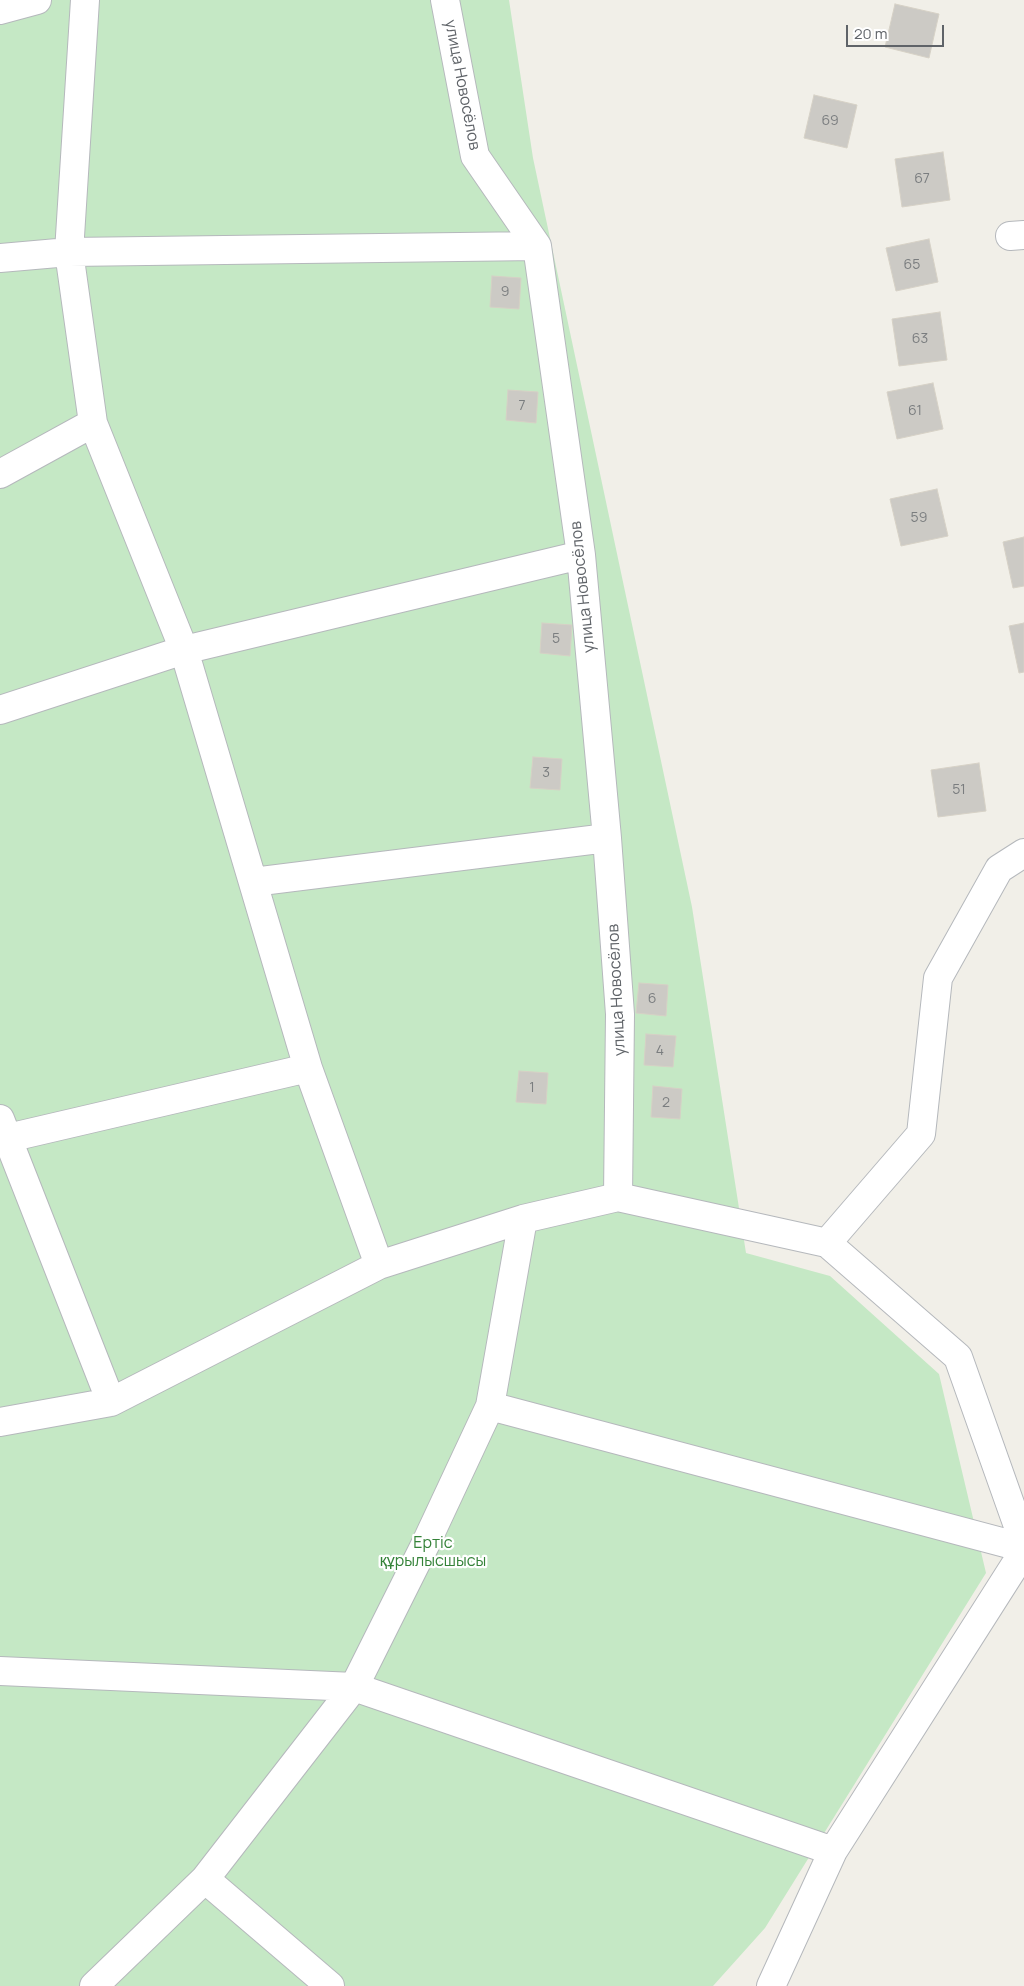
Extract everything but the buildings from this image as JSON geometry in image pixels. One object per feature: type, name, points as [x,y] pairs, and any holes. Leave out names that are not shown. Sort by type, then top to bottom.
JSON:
[{"type":"street","points":[[0,10],[37,0]]},
{"type":"street","points":[[85,0],[69,252],[93,423],[184,650],[308,1068],[379,1265]]},
{"type":"street","name":"улица Новосёлов","points":[[445,0],[475,156],[537,246],[581,555],[607,838],[620,1014],[618,1197]]},
{"type":"street","points":[[0,258],[69,252],[537,246]]},
{"type":"street","points":[[0,474],[93,423]]},
{"type":"street","points":[[0,710],[184,650],[581,555]]},
{"type":"street","points":[[253,882],[607,838]]},
{"type":"street","points":[[827,1243],[922,1134],[938,978],[999,869],[1024,853]]},
{"type":"street","points":[[111,1402],[4,1128],[308,1068]]},
{"type":"street","points":[[0,1422],[111,1402],[379,1265],[523,1219],[618,1197],[827,1243],[958,1357],[1024,1543]]},
{"type":"street","points":[[98,1985],[206,1879],[354,1687],[425,1545],[490,1406],[523,1219]]},
{"type":"street","points":[[490,1406],[1024,1550],[833,1851],[771,1986]]},
{"type":"street","points":[[0,1671],[354,1687],[833,1851]]},
{"type":"street","points":[[206,1879],[330,1986]]},
{"type":"green space","name":"Ертіс құрылысшысы","points":[[0,0],[509,0],[533,158],[692,907],[746,1253],[830,1276],[939,1374],[986,1573],[765,1928],[713,1986],[0,1986]]}]
